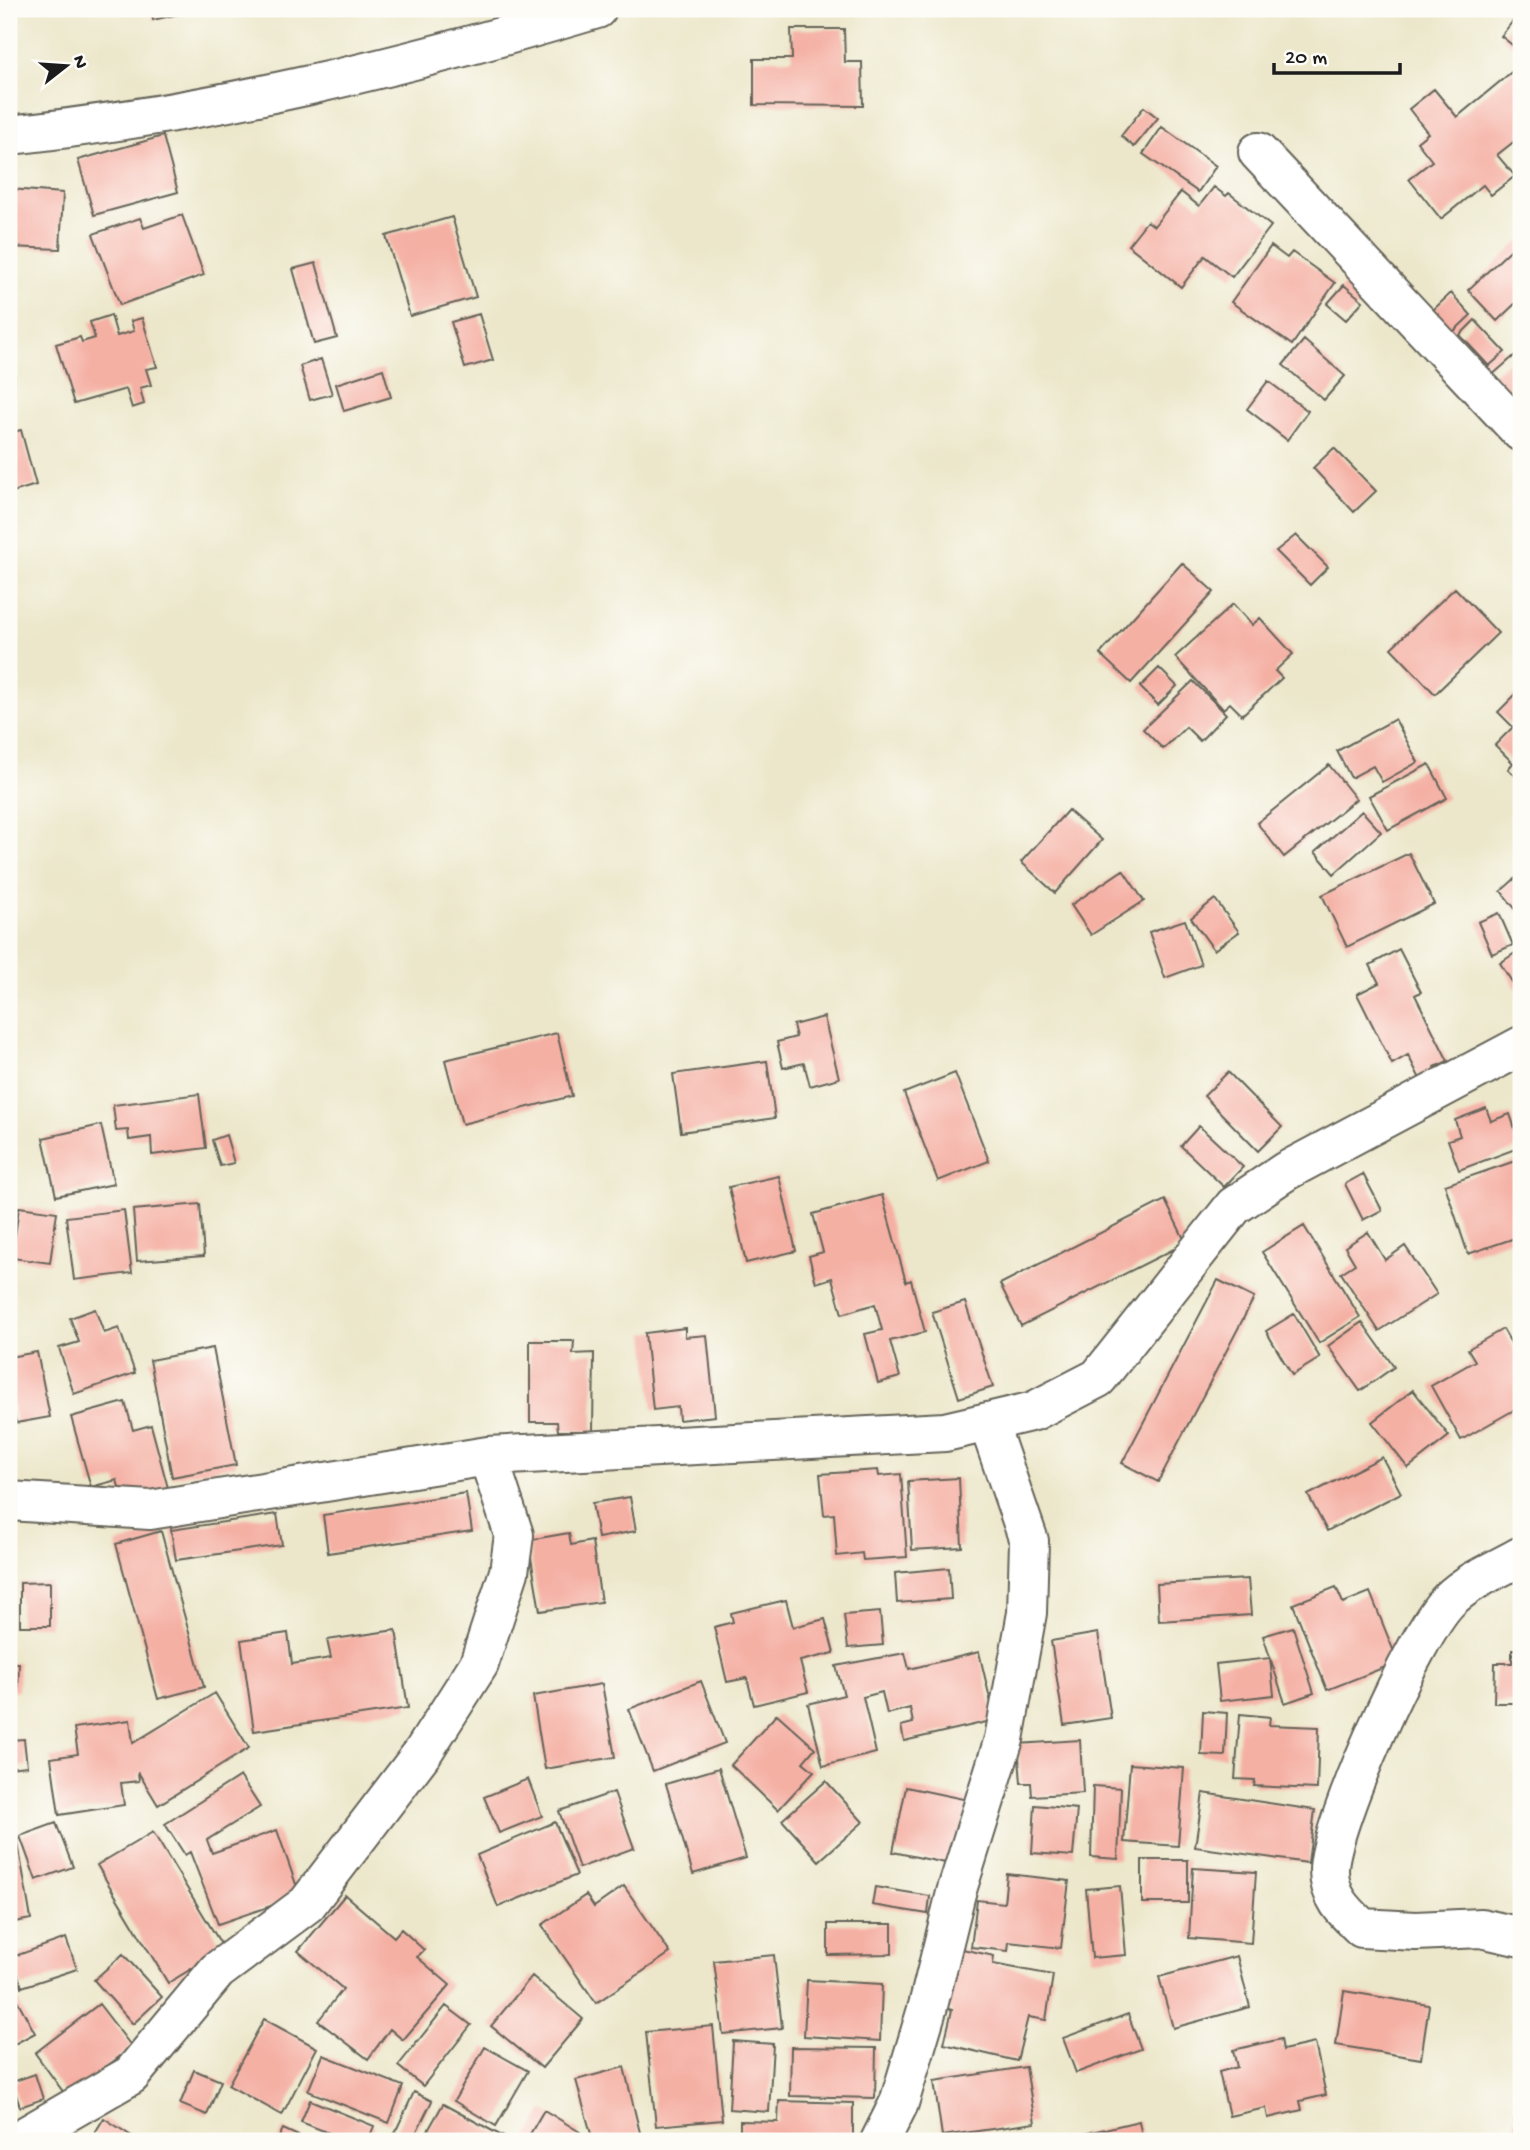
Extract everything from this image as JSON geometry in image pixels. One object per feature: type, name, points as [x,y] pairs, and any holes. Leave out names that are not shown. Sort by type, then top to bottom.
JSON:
[{"type":"street","points":[[9,135],[237,102],[482,44],[529,19],[597,9]]},
{"type":"street","points":[[1258,152],[1521,432]]},
{"type":"street","points":[[9,1501],[150,1510],[488,1456],[945,1432],[1034,1411],[1098,1378],[1234,1206],[1245,1197],[1286,1171],[1521,1046]]},
{"type":"street","points":[[880,2141],[898,2103],[910,2067],[956,1893],[1004,1739],[1027,1613],[1029,1541],[988,1422]]},
{"type":"street","points":[[17,2141],[131,2075],[217,1971],[307,1904],[424,1752],[480,1664],[509,1572],[514,1535],[488,1456]]},
{"type":"street","points":[[1521,1556],[1448,1601],[1425,1637],[1385,1709],[1345,1809],[1329,1870],[1336,1903],[1362,1928],[1416,1931],[1481,1928],[1521,1937]]},
{"type":"building","points":[[151,9],[196,9],[196,10],[153,20]]},
{"type":"building","points":[[1521,11],[1521,52],[1501,36]]},
{"type":"building","points":[[791,29],[844,29],[845,62],[862,62],[863,106],[754,105],[754,59],[792,59]]},
{"type":"building","points":[[1514,70],[1521,80],[1521,136],[1497,155],[1515,176],[1491,195],[1483,185],[1441,219],[1409,179],[1432,161],[1417,142],[1428,133],[1409,109],[1434,89],[1457,117]]},
{"type":"building","points":[[1144,107],[1158,118],[1134,147],[1121,136]]},
{"type":"building","points":[[1162,127],[1216,166],[1198,192],[1143,154]]},
{"type":"building","points":[[163,136],[178,192],[94,215],[78,160]]},
{"type":"building","points":[[1214,187],[1226,196],[1229,193],[1271,226],[1232,277],[1205,256],[1181,287],[1128,245],[1147,221],[1154,226],[1181,192],[1199,206]]},
{"type":"building","points":[[9,189],[63,193],[60,249],[9,247]]},
{"type":"building","points":[[182,215],[204,275],[120,305],[93,234],[140,218],[144,228]]},
{"type":"building","points":[[452,217],[476,297],[410,316],[386,236]]},
{"type":"building","points":[[1521,240],[1521,298],[1497,321],[1468,290]]},
{"type":"building","points":[[1271,246],[1287,258],[1292,252],[1335,283],[1292,345],[1231,302]]},
{"type":"building","points":[[316,263],[337,338],[314,344],[293,269]]},
{"type":"building","points":[[1344,285],[1363,301],[1346,320],[1327,304]]},
{"type":"building","points":[[1451,293],[1471,315],[1453,332],[1433,310]]},
{"type":"building","points":[[479,314],[493,360],[465,368],[451,322]]},
{"type":"building","points":[[111,315],[117,336],[134,331],[131,321],[142,318],[157,367],[146,369],[151,385],[140,388],[144,404],[132,408],[126,389],[74,404],[56,344],[80,337],[82,342],[95,338],[90,322]]},
{"type":"building","points":[[1475,320],[1505,352],[1489,366],[1460,335]]},
{"type":"building","points":[[1304,340],[1345,376],[1324,400],[1283,365]]},
{"type":"building","points":[[9,349],[15,349],[14,399],[9,398]]},
{"type":"building","points":[[1521,350],[1521,412],[1491,376]]},
{"type":"building","points":[[321,359],[332,394],[310,400],[300,366]]},
{"type":"building","points":[[383,369],[391,397],[344,411],[336,384]]},
{"type":"building","points":[[1268,381],[1308,411],[1287,440],[1247,409]]},
{"type":"building","points":[[21,430],[36,485],[13,492],[9,474],[9,433]]},
{"type":"building","points":[[1334,448],[1376,491],[1354,512],[1313,468]]},
{"type":"building","points":[[1296,535],[1328,567],[1310,585],[1276,551]]},
{"type":"building","points":[[1182,563],[1214,592],[1131,683],[1100,654]]},
{"type":"building","points":[[1455,588],[1498,633],[1435,694],[1391,648]]},
{"type":"building","points":[[1233,604],[1252,625],[1260,618],[1293,654],[1275,671],[1282,678],[1242,715],[1230,703],[1223,709],[1175,657]]},
{"type":"building","points":[[1159,668],[1177,686],[1158,705],[1140,687]]},
{"type":"building","points":[[1193,681],[1226,714],[1200,741],[1186,727],[1163,749],[1143,729]]},
{"type":"building","points":[[1521,689],[1521,781],[1508,769],[1513,763],[1495,745],[1513,727],[1498,712]]},
{"type":"building","points":[[1395,719],[1418,762],[1382,782],[1373,766],[1351,778],[1337,751]]},
{"type":"building","points":[[1429,764],[1447,798],[1388,830],[1369,796]]},
{"type":"building","points":[[1329,765],[1356,799],[1284,857],[1257,823]]},
{"type":"building","points":[[1068,810],[1102,840],[1055,893],[1021,862]]},
{"type":"building","points":[[1362,811],[1381,832],[1334,874],[1315,852]]},
{"type":"building","points":[[1409,853],[1434,904],[1347,947],[1322,895]]},
{"type":"building","points":[[1123,870],[1144,901],[1091,935],[1071,905]]},
{"type":"building","points":[[1519,875],[1521,878],[1521,916],[1501,891]]},
{"type":"building","points":[[1215,899],[1239,932],[1214,950],[1191,918]]},
{"type":"building","points":[[1499,913],[1513,945],[1492,954],[1478,922]]},
{"type":"building","points":[[1185,920],[1201,965],[1165,978],[1149,932]]},
{"type":"building","points":[[1399,949],[1421,992],[1415,995],[1448,1061],[1435,1067],[1444,1084],[1427,1093],[1408,1055],[1392,1064],[1357,994],[1379,983],[1370,965]]},
{"type":"building","points":[[1521,949],[1521,996],[1500,963]]},
{"type":"building","points":[[824,1017],[839,1078],[810,1086],[804,1063],[783,1068],[777,1042],[796,1037],[793,1025]]},
{"type":"building","points":[[557,1033],[572,1096],[462,1124],[445,1060]]},
{"type":"building","points":[[767,1061],[775,1118],[681,1132],[673,1074]]},
{"type":"building","points":[[1228,1072],[1282,1127],[1258,1151],[1204,1096]]},
{"type":"building","points":[[955,1073],[989,1161],[938,1181],[904,1093]]},
{"type":"building","points":[[199,1094],[206,1148],[152,1155],[151,1137],[129,1140],[128,1130],[116,1131],[113,1105]]},
{"type":"building","points":[[1486,1108],[1491,1121],[1510,1114],[1521,1147],[1459,1170],[1448,1140],[1460,1136],[1455,1120]]},
{"type":"building","points":[[101,1125],[114,1184],[56,1196],[43,1138]]},
{"type":"building","points":[[1199,1126],[1243,1167],[1224,1187],[1181,1146]]},
{"type":"building","points":[[226,1135],[234,1163],[220,1166],[212,1140]]},
{"type":"building","points":[[1521,1159],[1521,1236],[1468,1254],[1445,1185]]},
{"type":"building","points":[[1363,1174],[1382,1210],[1363,1220],[1345,1184]]},
{"type":"building","points":[[779,1176],[796,1251],[746,1263],[729,1187]]},
{"type":"building","points":[[882,1195],[906,1282],[911,1280],[925,1332],[890,1341],[900,1377],[878,1383],[865,1334],[882,1330],[875,1304],[842,1314],[832,1278],[816,1283],[809,1256],[823,1252],[813,1214]]},
{"type":"building","points":[[1165,1200],[1186,1243],[1021,1326],[1000,1284]]},
{"type":"building","points":[[200,1204],[204,1256],[137,1261],[133,1210]]},
{"type":"building","points":[[19,1207],[57,1212],[50,1263],[12,1258]]},
{"type":"building","points":[[124,1210],[132,1273],[74,1280],[66,1217]]},
{"type":"building","points":[[1304,1226],[1360,1317],[1319,1343],[1262,1252]]},
{"type":"building","points":[[1368,1232],[1385,1260],[1405,1246],[1437,1294],[1379,1331],[1341,1273],[1355,1264],[1345,1247]]},
{"type":"building","points":[[1218,1280],[1254,1298],[1158,1482],[1122,1463]]},
{"type":"building","points":[[965,1302],[993,1387],[959,1398],[932,1312]]},
{"type":"building","points":[[95,1309],[104,1333],[119,1328],[135,1373],[74,1394],[59,1348],[79,1342],[70,1318]]},
{"type":"building","points":[[1294,1314],[1320,1358],[1292,1375],[1266,1331]]},
{"type":"building","points":[[1362,1322],[1394,1367],[1360,1391],[1328,1346]]},
{"type":"building","points":[[685,1328],[685,1337],[707,1335],[715,1416],[679,1420],[678,1407],[653,1410],[645,1333]]},
{"type":"building","points":[[1503,1329],[1518,1355],[1521,1353],[1521,1406],[1461,1440],[1431,1386],[1475,1361],[1468,1349]]},
{"type":"building","points":[[530,1341],[574,1341],[573,1354],[594,1353],[593,1431],[558,1431],[557,1422],[530,1422]]},
{"type":"building","points":[[213,1348],[236,1465],[172,1477],[150,1360]]},
{"type":"building","points":[[37,1352],[50,1417],[16,1423],[9,1390],[9,1357]]},
{"type":"building","points":[[1413,1390],[1449,1436],[1408,1468],[1372,1422]]},
{"type":"building","points":[[125,1402],[133,1430],[151,1425],[168,1488],[123,1501],[117,1480],[91,1487],[71,1417]]},
{"type":"building","points":[[1382,1457],[1401,1493],[1327,1531],[1308,1495]]},
{"type":"building","points":[[878,1470],[879,1476],[901,1474],[907,1557],[863,1560],[862,1553],[837,1556],[834,1514],[824,1515],[820,1474]]},
{"type":"building","points":[[959,1478],[962,1547],[912,1550],[908,1481]]},
{"type":"building","points":[[466,1493],[472,1531],[328,1553],[323,1515]]},
{"type":"building","points":[[630,1497],[636,1531],[598,1538],[592,1503]]},
{"type":"building","points":[[277,1514],[282,1545],[176,1560],[171,1530]]},
{"type":"building","points":[[161,1531],[204,1687],[158,1699],[116,1544]]},
{"type":"building","points":[[569,1533],[571,1545],[592,1541],[601,1602],[540,1611],[528,1540]]},
{"type":"building","points":[[949,1568],[951,1599],[897,1603],[895,1573]]},
{"type":"building","points":[[1248,1579],[1251,1615],[1159,1621],[1157,1584]]},
{"type":"building","points":[[50,1582],[50,1626],[20,1626],[20,1583]]},
{"type":"building","points":[[1336,1587],[1343,1603],[1370,1592],[1398,1662],[1327,1690],[1293,1604]]},
{"type":"building","points":[[786,1600],[793,1627],[825,1619],[834,1653],[800,1661],[808,1692],[754,1705],[747,1678],[727,1682],[714,1627],[733,1622],[731,1613]]},
{"type":"building","points":[[880,1612],[883,1645],[848,1648],[844,1615]]},
{"type":"building","points":[[1293,1627],[1314,1693],[1285,1703],[1263,1636]]},
{"type":"building","points":[[396,1630],[408,1708],[254,1731],[241,1640],[288,1633],[292,1664],[331,1658],[327,1640]]},
{"type":"building","points":[[1098,1633],[1111,1718],[1064,1725],[1051,1641]]},
{"type":"building","points":[[1512,1649],[1521,1650],[1521,1703],[1494,1703],[1495,1663],[1512,1663]]},
{"type":"building","points":[[979,1652],[995,1720],[904,1741],[901,1726],[913,1723],[910,1708],[887,1714],[882,1692],[863,1697],[876,1753],[823,1766],[808,1704],[844,1695],[836,1666],[905,1653],[909,1669]]},
{"type":"building","points":[[1270,1658],[1274,1695],[1220,1701],[1216,1664]]},
{"type":"building","points":[[9,1663],[19,1663],[18,1691],[9,1691]]},
{"type":"building","points":[[701,1681],[725,1743],[653,1771],[629,1709]]},
{"type":"building","points":[[602,1684],[615,1757],[545,1769],[533,1696]]},
{"type":"building","points":[[215,1693],[249,1748],[158,1805],[138,1772],[139,1781],[121,1783],[124,1805],[59,1815],[51,1758],[78,1754],[74,1728],[130,1720],[133,1743]]},
{"type":"building","points":[[1203,1711],[1227,1713],[1225,1756],[1201,1755]]},
{"type":"building","points":[[777,1714],[815,1748],[803,1762],[814,1771],[778,1810],[731,1765]]},
{"type":"building","points":[[1240,1714],[1270,1717],[1269,1725],[1319,1727],[1317,1789],[1254,1786],[1255,1780],[1235,1779]]},
{"type":"building","points":[[24,1739],[27,1766],[9,1768],[9,1740]]},
{"type":"building","points":[[1080,1740],[1083,1793],[1032,1796],[1031,1783],[1021,1783],[1018,1744]]},
{"type":"building","points":[[1130,1764],[1184,1768],[1178,1846],[1124,1842]]},
{"type":"building","points":[[719,1768],[746,1858],[693,1874],[666,1784]]},
{"type":"building","points":[[240,1776],[260,1807],[207,1840],[212,1853],[277,1830],[300,1896],[218,1924],[190,1852],[185,1855],[165,1824]]},
{"type":"building","points":[[528,1779],[542,1816],[499,1833],[484,1797]]},
{"type":"building","points":[[826,1781],[863,1822],[819,1861],[782,1820]]},
{"type":"building","points":[[1093,1786],[1121,1788],[1118,1859],[1091,1857]]},
{"type":"building","points":[[906,1787],[968,1800],[955,1865],[893,1852]]},
{"type":"building","points":[[614,1792],[634,1848],[579,1868],[559,1811]]},
{"type":"building","points":[[1203,1793],[1315,1810],[1308,1863],[1195,1847]]},
{"type":"building","points":[[1035,1805],[1077,1809],[1073,1856],[1032,1853]]},
{"type":"building","points":[[555,1822],[577,1875],[498,1907],[477,1855]]},
{"type":"building","points":[[56,1823],[73,1867],[36,1880],[20,1836]]},
{"type":"building","points":[[153,1832],[224,1949],[168,1983],[97,1865]]},
{"type":"building","points":[[17,1838],[31,1919],[9,1923],[9,1839]]},
{"type":"building","points":[[1142,1860],[1188,1860],[1188,1903],[1142,1903]]},
{"type":"building","points":[[1193,1868],[1256,1872],[1251,1943],[1189,1938]]},
{"type":"building","points":[[1007,1874],[1069,1881],[1061,1948],[1009,1942],[1008,1951],[971,1947],[977,1900],[1004,1903]]},
{"type":"building","points":[[624,1886],[670,1953],[596,2003],[542,1925],[586,1895],[594,1907]]},
{"type":"building","points":[[1120,1886],[1126,1955],[1092,1958],[1086,1889]]},
{"type":"building","points":[[875,1887],[930,1896],[928,1914],[872,1905]]},
{"type":"building","points":[[345,1895],[394,1937],[401,1929],[424,1950],[417,1957],[450,1985],[403,2040],[390,2029],[368,2059],[318,2021],[343,1989],[298,1951]]},
{"type":"building","points":[[828,1924],[892,1924],[892,1954],[828,1955]]},
{"type":"building","points":[[66,1938],[77,1969],[22,1987],[12,1957]]},
{"type":"building","points":[[958,1948],[994,1956],[993,1964],[1053,1975],[1046,2020],[1028,2017],[1017,2061],[944,2044],[952,2010],[945,2008]]},
{"type":"building","points":[[123,1954],[162,1997],[133,2024],[94,1980]]},
{"type":"building","points":[[774,1955],[782,2028],[723,2034],[714,1961]]},
{"type":"building","points":[[1237,1956],[1250,2007],[1173,2028],[1159,1977]]},
{"type":"building","points":[[532,1976],[583,2019],[542,2068],[491,2026]]},
{"type":"building","points":[[807,1980],[882,1984],[880,2041],[804,2036]]},
{"type":"building","points":[[9,1985],[35,2033],[9,2047]]},
{"type":"building","points":[[1344,1991],[1429,2005],[1421,2059],[1336,2045]]},
{"type":"building","points":[[99,2004],[132,2047],[67,2097],[35,2053]]},
{"type":"building","points":[[446,2006],[471,2025],[423,2086],[398,2066]]},
{"type":"building","points":[[1128,2014],[1141,2049],[1076,2073],[1063,2038]]},
{"type":"building","points":[[264,2019],[317,2048],[282,2115],[228,2085]]},
{"type":"building","points":[[713,2026],[722,2120],[656,2126],[646,2032]]},
{"type":"building","points":[[1281,2039],[1283,2050],[1315,2043],[1326,2095],[1300,2101],[1302,2110],[1268,2118],[1266,2108],[1229,2116],[1219,2072],[1237,2067],[1233,2050]]},
{"type":"building","points":[[733,2041],[773,2044],[769,2112],[729,2109]]},
{"type":"building","points":[[485,2047],[528,2071],[496,2126],[454,2101]]},
{"type":"building","points":[[791,2047],[876,2048],[875,2098],[790,2096]]},
{"type":"building","points":[[323,2055],[403,2086],[389,2123],[308,2091]]},
{"type":"building","points":[[624,2067],[642,2141],[610,2141],[609,2137],[593,2141],[576,2080]]},
{"type":"building","points":[[1026,2067],[1035,2123],[942,2136],[934,2081]]},
{"type":"building","points":[[194,2070],[221,2081],[207,2115],[180,2104]]},
{"type":"building","points":[[35,2074],[43,2099],[20,2107],[12,2082]]},
{"type":"building","points":[[1520,2077],[1521,2141],[1512,2141]]},
{"type":"building","points":[[414,2092],[432,2101],[412,2141],[391,2141]]},
{"type":"building","points":[[310,2100],[374,2126],[368,2141],[349,2141],[301,2122]]},
{"type":"building","points":[[779,2101],[853,2103],[853,2141],[740,2141],[740,2121],[778,2122]]},
{"type":"building","points":[[443,2104],[511,2141],[422,2141]]},
{"type":"building","points":[[544,2110],[580,2132],[575,2141],[526,2141]]},
{"type":"building","points":[[104,2118],[139,2141],[90,2141]]},
{"type":"building","points":[[1139,2121],[1143,2141],[1080,2141],[1079,2135]]},
{"type":"building","points":[[283,2129],[303,2138],[302,2141],[277,2141]]},
{"type":"building","points":[[677,2132],[678,2141],[655,2141],[654,2134]]}]
